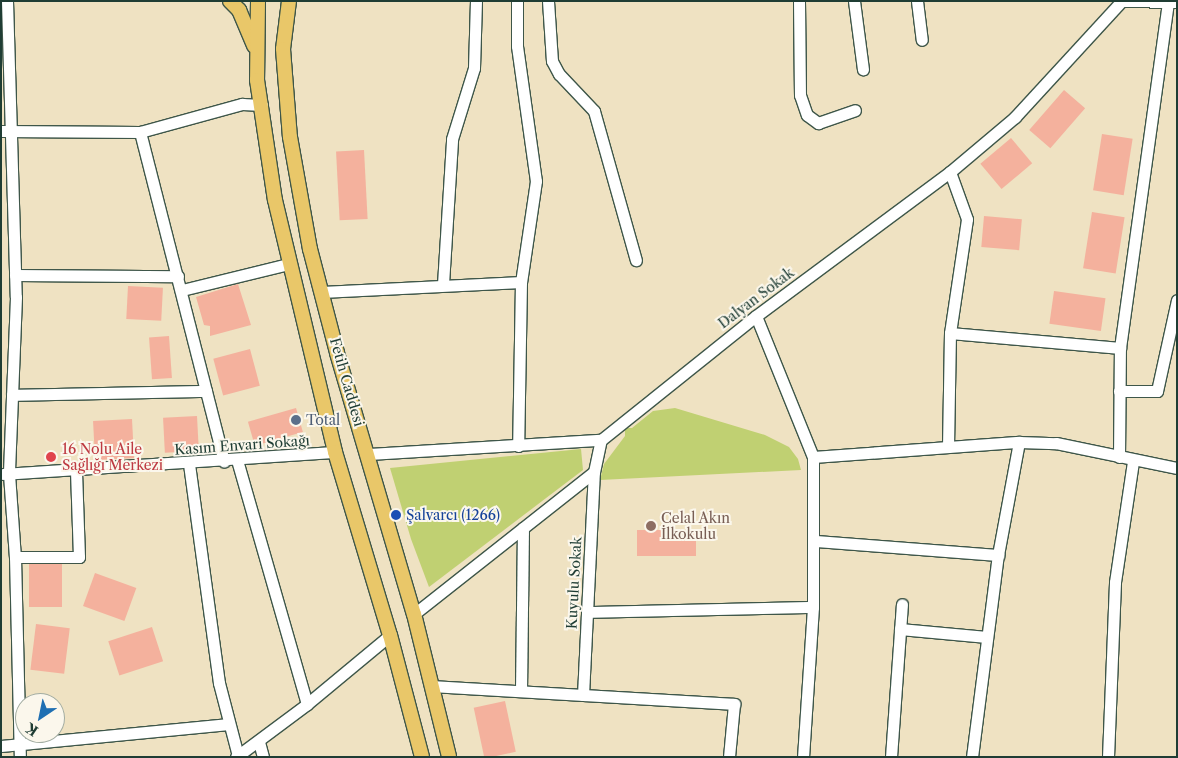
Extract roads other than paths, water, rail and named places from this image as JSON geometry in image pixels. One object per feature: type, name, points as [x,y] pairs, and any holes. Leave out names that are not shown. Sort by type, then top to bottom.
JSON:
[{"type":"main road","points":[[230,1],[239,10],[257,56]]},
{"type":"main road","name":"Fetih Caddesi","points":[[258,1],[257,56],[275,200],[335,452],[390,635],[422,757]]},
{"type":"main road","name":"Fetih Caddesi","points":[[289,1],[283,49],[290,137],[310,249],[337,353],[414,614],[449,757]]},
{"type":"main road","points":[[313,358],[337,353]]},
{"type":"street","points":[[7,1],[6,131],[15,275],[12,396],[5,474],[15,557],[20,757]]},
{"type":"street","points":[[443,284],[452,139],[474,68],[476,1]]},
{"type":"street","points":[[517,1],[517,46],[536,181],[521,282],[518,446]]},
{"type":"street","points":[[548,1],[552,62],[559,74],[594,110],[636,260]]},
{"type":"street","points":[[799,1],[800,95],[807,115],[818,123],[855,110]]},
{"type":"street","points":[[854,1],[863,68]]},
{"type":"street","points":[[917,1],[922,40]]},
{"type":"street","points":[[1119,457],[1120,348],[1172,3],[1120,2]]},
{"type":"street","name":"Dalyan Sokak","points":[[601,440],[756,316],[950,172],[1015,117],[1120,2]]},
{"type":"street","points":[[6,131],[140,132],[242,104],[262,105]]},
{"type":"street","points":[[140,132],[182,290],[224,461]]},
{"type":"street","points":[[948,447],[950,333],[967,219],[950,172]]},
{"type":"street","points":[[182,290],[289,264]]},
{"type":"street","points":[[15,275],[178,276]]},
{"type":"street","points":[[322,292],[443,284],[521,282]]},
{"type":"street","points":[[1120,391],[1157,390],[1177,300]]},
{"type":"street","points":[[756,316],[814,457],[815,541],[813,607],[802,757]]},
{"type":"street","points":[[950,333],[1120,348]]},
{"type":"street","points":[[12,396],[206,392]]},
{"type":"street","points":[[368,454],[601,440],[594,472],[414,614]]},
{"type":"street","points":[[814,457],[1019,442],[1056,443],[1133,461],[1177,468]]},
{"type":"street","points":[[972,757],[998,555],[1019,442]]},
{"type":"street","name":"Kasım Envari Sokağı","points":[[5,474],[189,464],[335,452]]},
{"type":"street","points":[[237,460],[307,704]]},
{"type":"street","points":[[1108,757],[1116,582],[1133,461]]},
{"type":"street","points":[[189,464],[206,604],[237,756],[259,742],[390,635]]},
{"type":"street","points":[[15,557],[78,558],[76,471]]},
{"type":"street","name":"Kuyulu Sokak","points":[[584,695],[594,472]]},
{"type":"street","points":[[522,691],[523,528]]},
{"type":"street","points":[[815,541],[998,555]]},
{"type":"street","points":[[891,757],[902,604]]},
{"type":"street","points":[[587,612],[813,607]]},
{"type":"street","points":[[900,629],[987,637]]},
{"type":"street","points":[[432,686],[734,704],[729,757]]},
{"type":"street","points":[[1,746],[229,724]]},
{"type":"street","points":[[259,742],[264,757]]},
{"type":"place","name":"Total","points":[[296,420]]},
{"type":"place","name":"16 Nolu Aile Sağlığı Merkezi","points":[[51,457]]},
{"type":"place","name":"Şalvarcı (1266)","points":[[396,515]]},
{"type":"place","name":"Celal Akın İlkokulu","points":[[651,526]]}]
